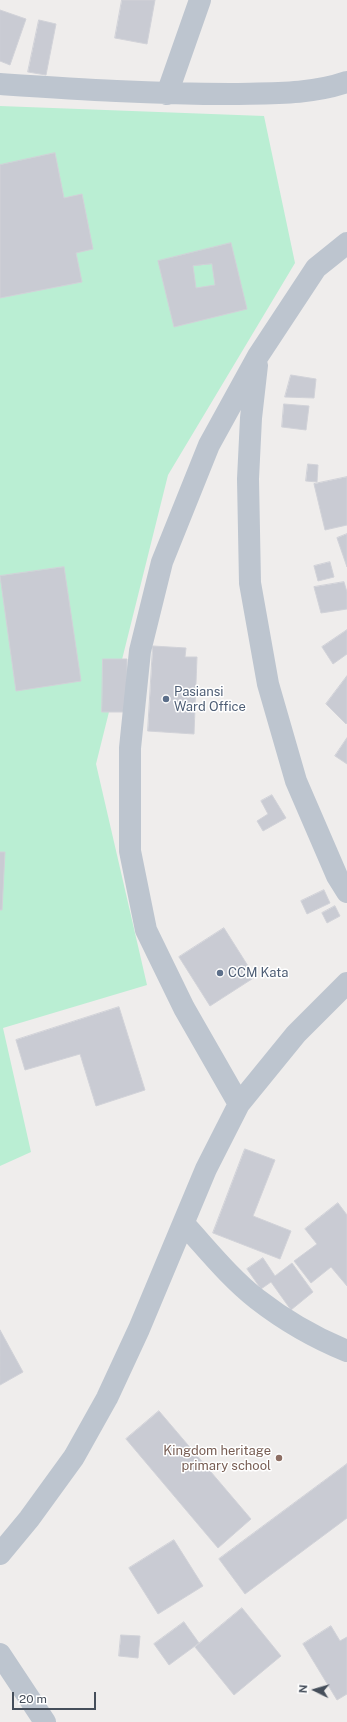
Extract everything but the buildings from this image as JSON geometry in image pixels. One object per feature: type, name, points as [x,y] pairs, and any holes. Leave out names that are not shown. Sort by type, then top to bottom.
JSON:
[{"type":"street","points":[[167,94],[200,0]]},
{"type":"street","points":[[0,84],[167,94],[276,93],[327,89],[347,82]]},
{"type":"street","points":[[239,1104],[184,1008],[146,930],[130,851],[130,748],[140,651],[162,562],[209,444],[258,356],[316,268],[347,243]]},
{"type":"street","points":[[258,356],[251,418],[248,479],[250,583],[268,684],[296,781],[337,876],[347,892]]},
{"type":"street","points":[[0,1554],[29,1519],[74,1457],[107,1398],[139,1329],[206,1169],[239,1104],[296,1034],[347,983]]},
{"type":"street","points":[[184,1224],[230,1274],[256,1298],[285,1319],[320,1340],[347,1351]]},
{"type":"street","points":[[0,1654],[45,1722]]},
{"type":"green space","points":[[0,106],[264,116],[295,263],[168,475],[96,764],[147,985],[3,1028],[31,1152],[0,1166]]},
{"type":"place","name":"Pasiansi Ward Office","points":[[166,699]]},
{"type":"place","name":"CCM Kata","points":[[220,973]]},
{"type":"place","name":"Kingdom heritage primary school","points":[[279,1458]]}]
